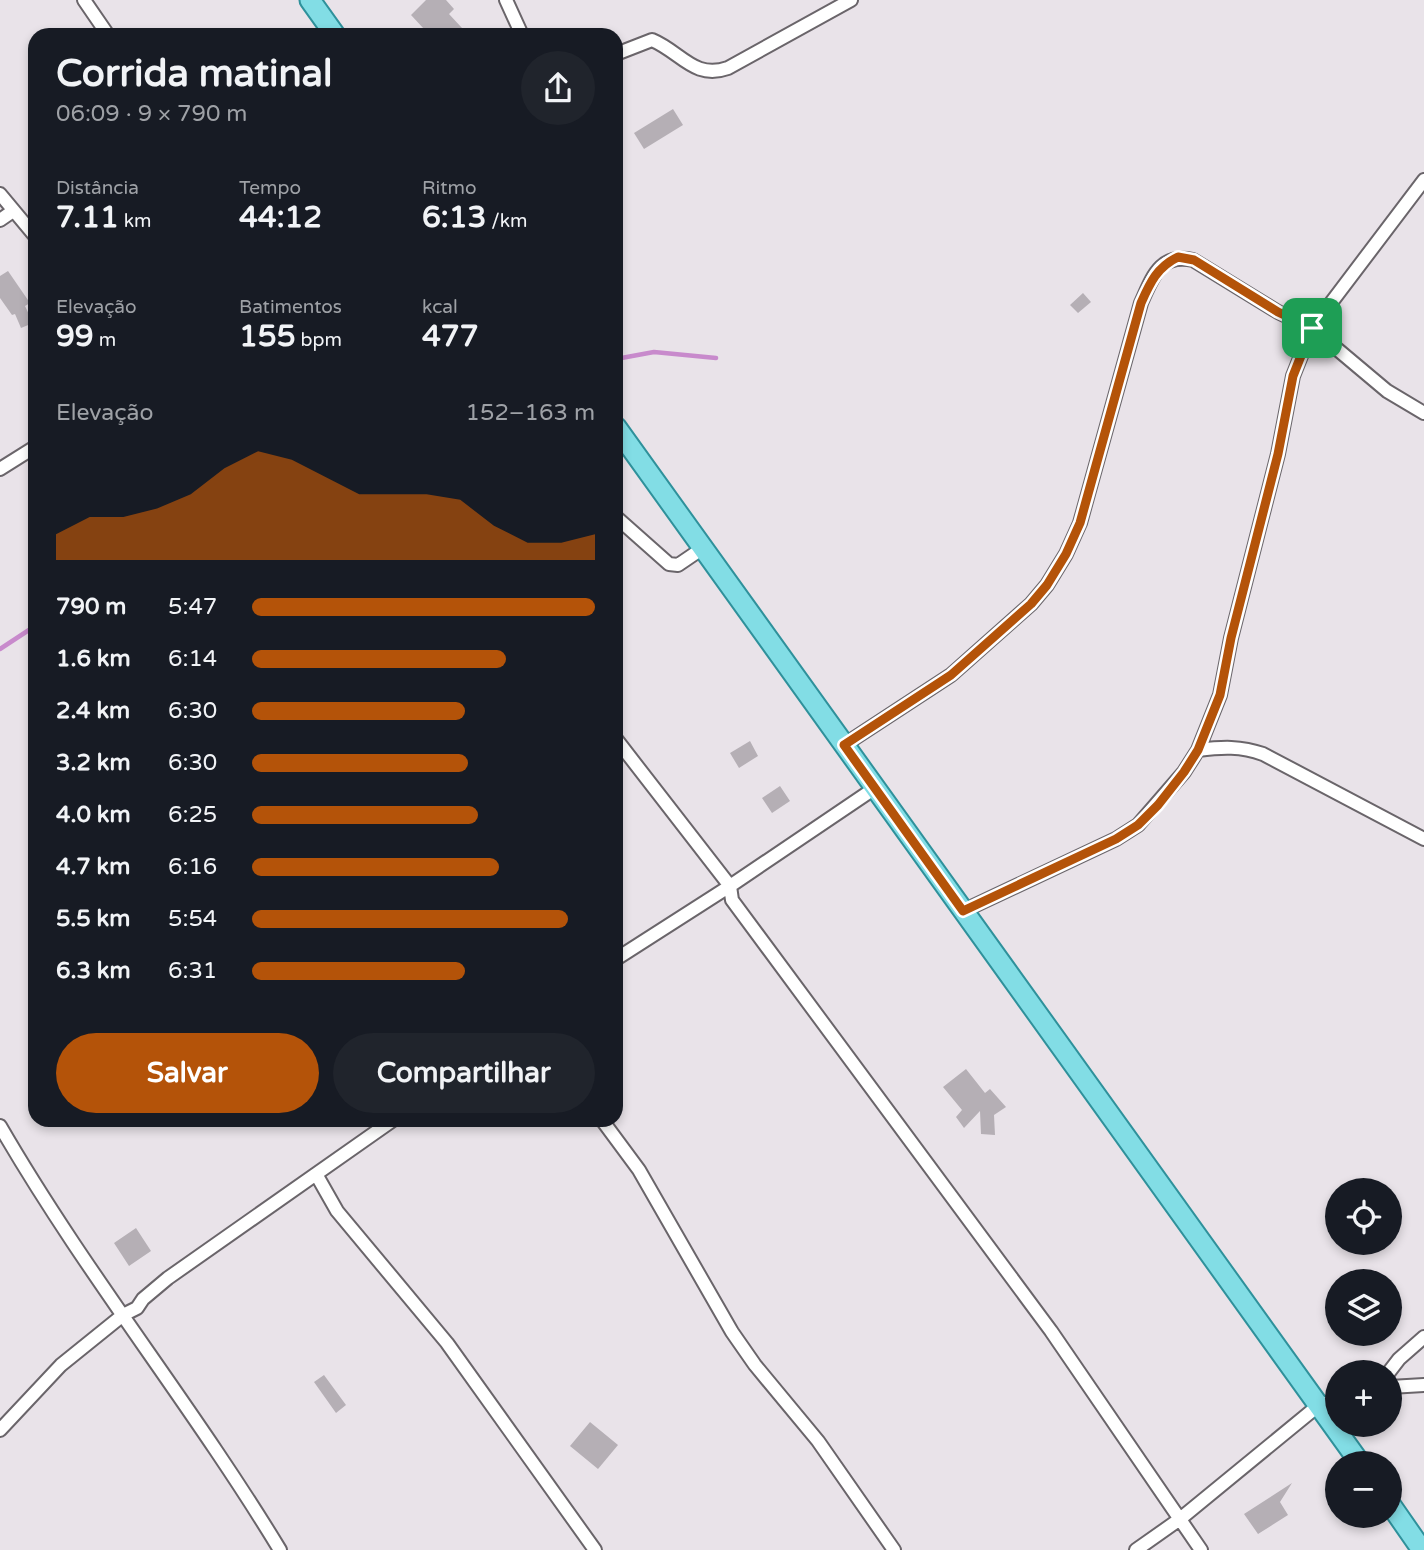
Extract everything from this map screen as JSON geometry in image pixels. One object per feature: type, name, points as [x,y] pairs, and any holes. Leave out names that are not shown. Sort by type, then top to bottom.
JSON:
[{"type":"main road","points":[[310,0],[328,28]]},
{"type":"main road","points":[[623,437],[963,911],[1325,1399]]},
{"type":"main road","points":[[1402,1521],[1422,1550]]},
{"type":"street","points":[[84,0],[103,28]]},
{"type":"street","points":[[506,0],[519,28]]},
{"type":"street","points":[[623,51],[652,40],[698,69],[714,73],[728,68],[851,0]]},
{"type":"street","points":[[963,911],[1116,839],[1138,825],[1158,805],[1198,750],[1220,695],[1234,625],[1278,454],[1293,376],[1312,328],[1424,180]]},
{"type":"street","points":[[0,194],[28,228]]},
{"type":"street","points":[[0,220],[13,211]]},
{"type":"street","points":[[844,745],[951,675],[1031,604],[1047,585],[1066,554],[1080,523],[1141,303],[1152,278],[1165,263],[1178,257],[1194,260],[1278,312],[1312,328],[1387,391],[1424,413]]},
{"type":"street","points":[[0,469],[28,451]]},
{"type":"street","points":[[623,523],[669,564],[678,565],[702,548]]},
{"type":"street","points":[[1198,750],[1229,746],[1263,754],[1424,839]]},
{"type":"street","points":[[623,748],[730,886],[732,900],[1051,1331],[1201,1550]]},
{"type":"street","points":[[623,955],[875,788]]},
{"type":"street","points":[[0,1126],[31,1180],[122,1315],[180,1394],[280,1550]]},
{"type":"street","points":[[0,1430],[61,1365],[122,1315],[137,1308],[143,1299],[168,1278],[383,1127]]},
{"type":"street","points":[[607,1127],[639,1170],[732,1332],[755,1365],[818,1441],[894,1550]]},
{"type":"street","points":[[316,1174],[337,1211],[447,1343],[595,1550]]},
{"type":"street","points":[[1398,1360],[1424,1337]]},
{"type":"street","points":[[1402,1386],[1424,1385]]},
{"type":"street","points":[[1136,1550],[1180,1519],[1325,1405]]},
{"type":"building","points":[[426,0],[446,0],[454,9],[449,14],[462,28],[423,28],[411,15]]},
{"type":"building","points":[[673,109],[683,125],[644,149],[634,133]]},
{"type":"building","points":[[8,271],[28,300],[25,306],[28,325],[21,328],[15,314],[12,315],[0,298],[0,276]]},
{"type":"building","points":[[1083,293],[1091,302],[1078,313],[1070,305]]},
{"type":"building","points":[[750,741],[758,756],[739,768],[730,753]]},
{"type":"building","points":[[780,786],[790,801],[772,813],[762,798]]},
{"type":"building","points":[[966,1069],[985,1093],[990,1089],[1006,1107],[994,1115],[995,1135],[981,1134],[980,1111],[964,1128],[956,1117],[962,1110],[943,1087]]},
{"type":"building","points":[[136,1228],[151,1251],[129,1266],[114,1243]]},
{"type":"building","points":[[324,1375],[346,1405],[336,1413],[314,1382]]},
{"type":"building","points":[[590,1422],[618,1445],[598,1469],[570,1446]]},
{"type":"building","points":[[1292,1483],[1280,1502],[1288,1515],[1258,1534],[1244,1514]]},
{"type":"waterway","points":[[623,358],[654,352],[716,358]]},
{"type":"waterway","points":[[0,649],[28,631]]},
{"type":"route","points":[[1178,257],[1194,260],[1278,312],[1312,328],[1293,376],[1278,454],[1231,638],[1220,695],[1198,750],[1158,805],[1138,825],[1116,839],[963,911],[844,745],[951,675],[1031,604],[1047,585],[1066,554],[1080,523],[1141,303],[1152,278],[1165,263],[1178,257]]}]
